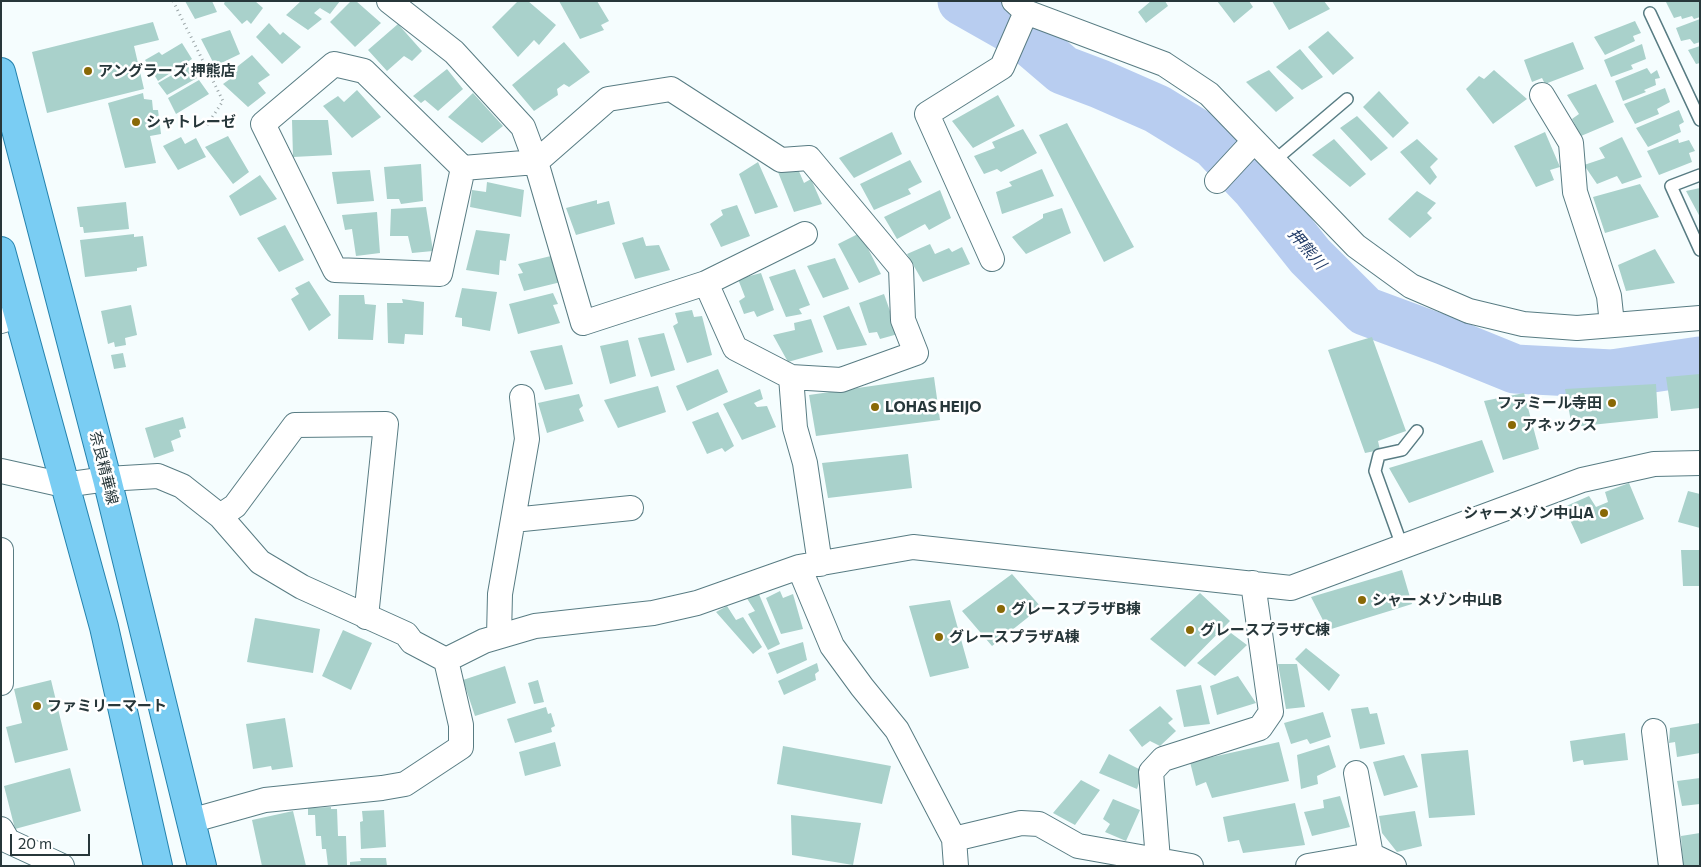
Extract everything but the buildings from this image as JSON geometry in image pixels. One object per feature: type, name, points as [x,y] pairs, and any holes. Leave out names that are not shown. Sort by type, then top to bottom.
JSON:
[{"type":"main road","name":"奈良精華線","points":[[1,72],[107,479],[202,866]]},
{"type":"main road","points":[[1,251],[10,318],[64,484],[104,627],[158,866]]},
{"type":"street","points":[[389,1],[454,52],[523,127],[536,162],[583,323],[706,283],[805,234]]},
{"type":"street","points":[[992,259],[927,114],[1002,67],[1020,6],[1164,64],[1209,94],[1356,246],[1411,286],[1469,311],[1523,324],[1577,328],[1700,318]]},
{"type":"street","points":[[462,168],[440,274],[335,270],[262,124],[334,64],[364,71],[462,168],[536,162],[608,99],[671,88],[781,160],[809,158],[901,268],[903,320],[916,353],[841,380],[791,377],[735,348],[706,283]]},
{"type":"street","points":[[1542,95],[1571,142],[1575,192],[1609,296],[1612,324]]},
{"type":"street","points":[[1217,181],[1254,141]]},
{"type":"street","points":[[791,377],[795,428],[805,463],[809,565],[832,646],[897,730],[954,839],[956,866]]},
{"type":"street","points":[[499,636],[500,594],[527,439],[522,397]]},
{"type":"street","points":[[220,516],[235,506],[295,425],[386,424],[366,617]]},
{"type":"street","points":[[446,660],[484,641],[536,626],[653,613],[697,603],[809,565],[913,546],[1291,588],[1582,480],[1654,464],[1700,463]]},
{"type":"street","points":[[1,471],[64,484],[158,476],[182,486],[220,516],[260,562],[302,587],[406,634],[412,642],[446,660],[461,725],[461,747],[405,784],[265,800],[190,821]]},
{"type":"street","points":[[513,520],[631,508]]},
{"type":"street","points":[[1,550],[1,683]]},
{"type":"street","points":[[1158,860],[1151,772],[1163,759],[1260,728],[1271,712],[1254,584]]},
{"type":"street","points":[[1654,731],[1670,866]]},
{"type":"street","points":[[1356,773],[1371,855]]},
{"type":"street","points":[[954,839],[1021,823],[1039,824],[1078,846],[1191,866]]},
{"type":"street","points":[[1,829],[8,840],[62,866]]},
{"type":"street","points":[[1078,846],[1095,866]]},
{"type":"street","points":[[1308,866],[1371,855],[1394,866]]},
{"type":"lane","points":[[1650,13],[1700,120]]},
{"type":"lane","points":[[1274,161],[1348,99]]},
{"type":"lane","points":[[1700,175],[1671,186],[1700,250]]},
{"type":"lane","points":[[1402,546],[1375,471],[1379,455],[1402,450],[1417,431]]},
{"type":"path","points":[[173,1],[223,101],[207,125]]},
{"type":"waterway","name":"押熊川","points":[[962,1],[1022,35],[1063,70],[1157,109],[1214,144],[1255,187],[1310,256],[1365,311],[1515,369],[1612,374],[1700,361]]},
{"type":"place","name":"アングラーズ 押熊店","points":[[88,71]]},
{"type":"place","name":"シャトレーゼ","points":[[136,122]]},
{"type":"place","name":"ファミール寺田","points":[[1612,403]]},
{"type":"place","name":"LOHAS HEIJO","points":[[875,407]]},
{"type":"place","name":"アネックス","points":[[1512,425]]},
{"type":"place","name":"シャーメゾン中山A","points":[[1604,513]]},
{"type":"place","name":"シャーメゾン中山B","points":[[1362,600]]},
{"type":"place","name":"グレースプラザB棟","points":[[1001,609]]},
{"type":"place","name":"グレースプラザC棟","points":[[1190,630]]},
{"type":"place","name":"グレースプラザA棟","points":[[939,637]]},
{"type":"place","name":"ファミリーマート","points":[[37,706]]}]
